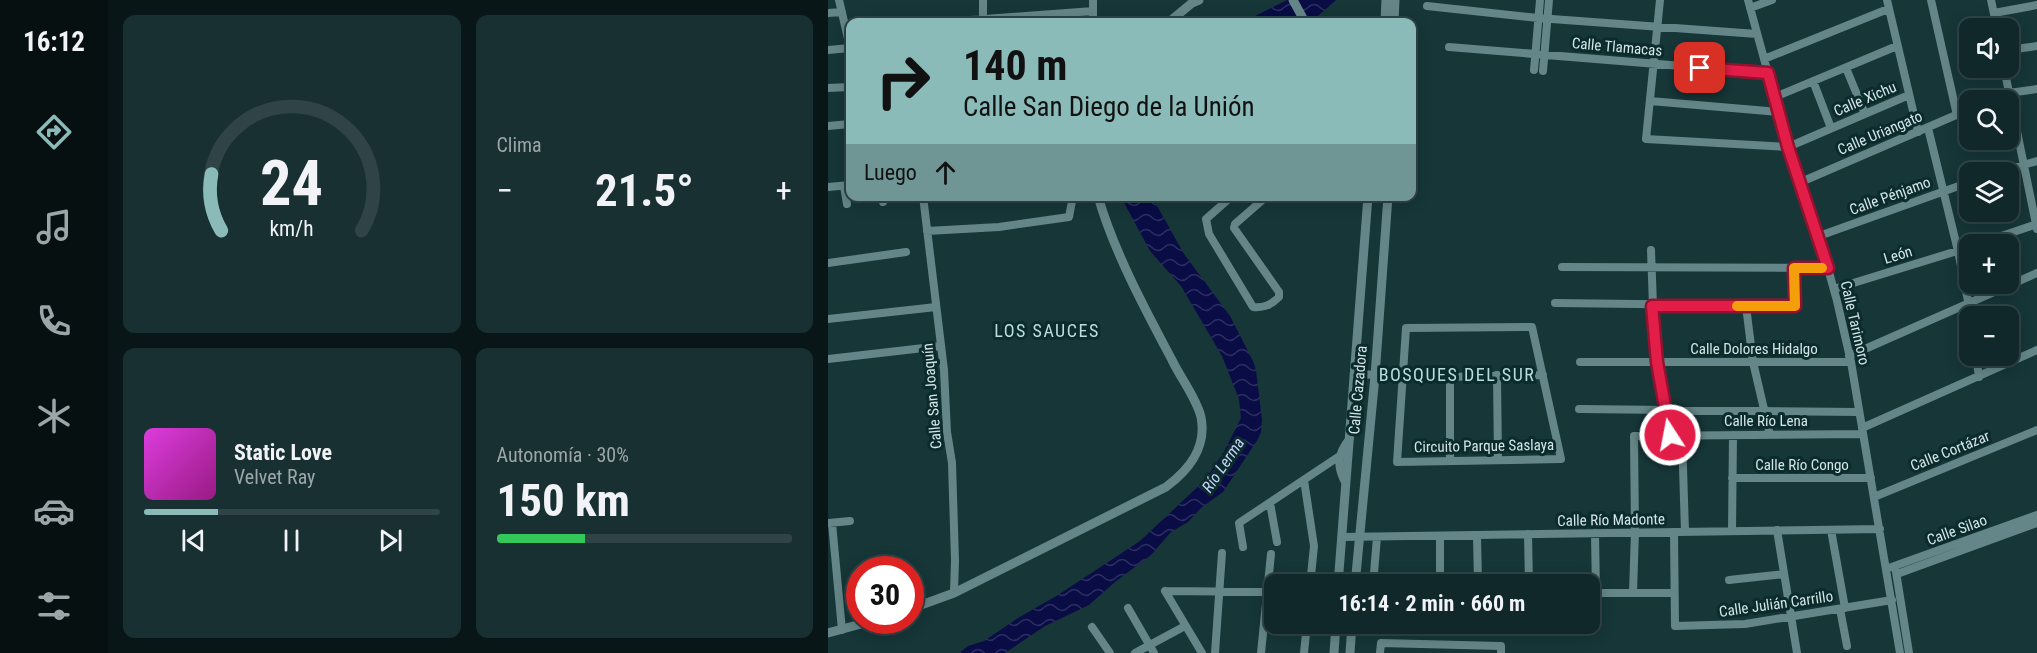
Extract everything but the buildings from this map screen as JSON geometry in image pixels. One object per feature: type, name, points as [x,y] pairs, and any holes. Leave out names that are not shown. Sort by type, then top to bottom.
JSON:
[{"type":"street","points":[[839,0],[846,24]]},
{"type":"street","points":[[983,0],[983,18]]},
{"type":"street","points":[[1093,0],[1093,18]]},
{"type":"street","points":[[1174,18],[1199,0]]},
{"type":"street","points":[[1293,0],[1303,18]]},
{"type":"street","points":[[1385,18],[1386,0]]},
{"type":"street","points":[[1394,18],[1395,0]]},
{"type":"street","points":[[1534,70],[1540,0]]},
{"type":"street","points":[[1543,71],[1549,0]]},
{"type":"street","points":[[1660,0],[1646,139],[1788,147]]},
{"type":"street","points":[[1749,4],[1772,0]]},
{"type":"street","points":[[1931,0],[1957,115]]},
{"type":"street","points":[[1991,0],[1995,18]]},
{"type":"street","name":"Calle Tarimoro","points":[[1749,4],[1788,147],[1819,236],[1834,289],[1850,359],[1900,653]]},
{"type":"street","points":[[1764,59],[1887,4],[1918,132]]},
{"type":"street","points":[[1994,13],[2037,5]]},
{"type":"street","points":[[1427,6],[1547,19],[1757,34]]},
{"type":"street","points":[[1007,18],[1093,11]]},
{"type":"street","points":[[828,13],[842,12]]},
{"type":"street","points":[[1775,97],[1897,46]]},
{"type":"street","points":[[2019,48],[2037,46]]},
{"type":"street","name":"Calle Tlamacas","points":[[1449,47],[1768,73]]},
{"type":"street","points":[[828,50],[846,48]]},
{"type":"street","points":[[1846,68],[1865,114]]},
{"type":"street","name":"Calle Xichu","points":[[1813,81],[1831,128]]},
{"type":"street","points":[[828,88],[846,87]]},
{"type":"street","points":[[2019,92],[2037,89]]},
{"type":"street","name":"Calle Xichu","points":[[1788,147],[1909,94]]},
{"type":"street","points":[[1650,101],[1779,112]]},
{"type":"street","name":"Calle Uriangato","points":[[1801,182],[1957,115]]},
{"type":"street","points":[[828,126],[846,124]]},
{"type":"street","points":[[1928,128],[1969,306]]},
{"type":"street","points":[[2011,234],[2037,226],[2019,144]]},
{"type":"street","points":[[2019,166],[2037,160]]},
{"type":"street","points":[[828,187],[846,185]]},
{"type":"street","name":"Calle Pénjamo","points":[[1819,236],[1959,186]]},
{"type":"street","name":"Calle San Joaquín","points":[[924,201],[952,463],[954,593]]},
{"type":"street","points":[[927,231],[999,227],[1069,217],[1073,201]]},
{"type":"street","points":[[924,604],[954,593],[1166,487],[1183,475],[1195,458],[1201,439],[1201,418],[1194,399],[1172,361],[1121,257],[1099,201]]},
{"type":"street","points":[[1226,201],[1206,219],[1209,234],[1253,307],[1260,308],[1272,304],[1279,297],[1279,292],[1234,228],[1235,224],[1261,201]]},
{"type":"street","name":"Calle Cazadora","points":[[1339,574],[1368,201]]},
{"type":"street","name":"Calle Cazadora","points":[[1356,574],[1389,201]]},
{"type":"street","points":[[1651,250],[1652,306],[1657,362],[1670,435]]},
{"type":"street","name":"León","points":[[1834,289],[1958,251]]},
{"type":"street","points":[[828,263],[906,252]]},
{"type":"street","points":[[1562,267],[1828,268]]},
{"type":"street","points":[[1555,303],[1795,306],[1794,268]]},
{"type":"street","name":"Calle Dolores Hidalgo","points":[[1580,362],[1753,362],[1850,359],[2037,273]]},
{"type":"street","points":[[1746,306],[1753,362],[1770,435]]},
{"type":"street","points":[[828,320],[936,307]]},
{"type":"street","name":"Circuito Parque Saslaya","points":[[1533,327],[1543,375],[1561,459],[1397,462],[1406,328],[1533,327]]},
{"type":"street","points":[[828,360],[941,346]]},
{"type":"street","points":[[1862,431],[2037,350]]},
{"type":"street","points":[[1977,366],[1979,377]]},
{"type":"street","points":[[1356,371],[1404,376],[1543,375]]},
{"type":"street","points":[[1450,375],[1450,461]]},
{"type":"street","points":[[1497,375],[1498,460]]},
{"type":"street","points":[[1579,409],[1859,411]]},
{"type":"street","name":"Calle Cortázar","points":[[1874,496],[2037,430]]},
{"type":"street","name":"Calle Río Lena","points":[[1635,531],[1634,436],[1770,435],[1862,431]]},
{"type":"street","points":[[1682,435],[1685,532]]},
{"type":"street","points":[[1732,531],[1733,435]]},
{"type":"street","points":[[1243,547],[1239,523],[1338,457],[1350,437]]},
{"type":"street","points":[[1338,457],[1339,472],[1347,484]]},
{"type":"street","name":"Calle Río Congo","points":[[1732,478],[1871,478]]},
{"type":"street","points":[[1304,480],[1314,546],[1311,574]]},
{"type":"street","points":[[1270,502],[1277,542]]},
{"type":"street","name":"Calle Silao","points":[[1886,569],[2037,516]]},
{"type":"street","points":[[842,630],[830,523],[850,521]]},
{"type":"street","name":"Calle Silao","points":[[1897,574],[2037,523]]},
{"type":"street","name":"Calle Río Madonte","points":[[1342,537],[1880,529]]},
{"type":"street","name":"Calle Julián Carrillo","points":[[1831,530],[1843,609]]},
{"type":"street","points":[[1633,593],[1635,531]]},
{"type":"street","points":[[1777,531],[1797,653]]},
{"type":"street","points":[[1600,593],[1674,593],[1674,532]]},
{"type":"street","points":[[1594,574],[1595,533]]},
{"type":"street","points":[[1528,534],[1528,574]]},
{"type":"street","points":[[1478,535],[1478,574]]},
{"type":"street","points":[[1440,536],[1440,574]]},
{"type":"street","points":[[1374,574],[1377,537]]},
{"type":"street","points":[[1215,653],[1222,553]]},
{"type":"street","points":[[1270,554],[1271,574]]},
{"type":"street","points":[[1886,569],[1894,570],[1897,574],[1909,653]]},
{"type":"street","points":[[1729,580],[1784,574]]},
{"type":"street","points":[[1202,653],[1165,591],[1264,592]]},
{"type":"street","name":"Calle Julián Carrillo","points":[[1674,593],[1675,626],[1733,625],[1892,600]]},
{"type":"street","points":[[1128,608],[1155,653]]},
{"type":"street","points":[[1843,609],[1847,646]]},
{"type":"street","points":[[1135,653],[1185,626]]},
{"type":"street","points":[[1092,627],[1110,653]]},
{"type":"street","points":[[828,633],[846,629]]},
{"type":"street","points":[[1261,653],[1264,634]]},
{"type":"street","points":[[1304,653],[1306,634]]},
{"type":"street","points":[[1334,653],[1335,634]]},
{"type":"street","points":[[1350,653],[1351,634]]},
{"type":"street","points":[[1380,653],[1381,643],[1501,646],[1501,653]]},
{"type":"water","points":[[1287,0],[1336,0],[1316,18],[1251,18]]},
{"type":"water","name":"Río Lerma","points":[[1123,201],[1154,201],[1184,254],[1230,316],[1256,370],[1262,420],[1258,439],[1223,492],[1202,507],[1188,522],[1171,532],[1151,555],[1089,605],[1045,626],[1005,653],[959,653],[968,646],[984,641],[1140,541],[1205,480],[1224,452],[1241,418],[1239,399],[1222,356],[1181,286],[1150,251]]},
{"type":"slow traffic","points":[[1737,306],[1795,306],[1794,268],[1822,268]]},
{"type":"district","name":"LOS SAUCES","points":[[1047,330]]},
{"type":"district","name":"BOSQUES DEL SUR","points":[[1457,374]]},
{"type":"route","points":[[1670,435],[1657,362],[1652,306],[1795,306],[1794,268],[1828,268],[1788,147],[1768,73],[1700,68]]}]
